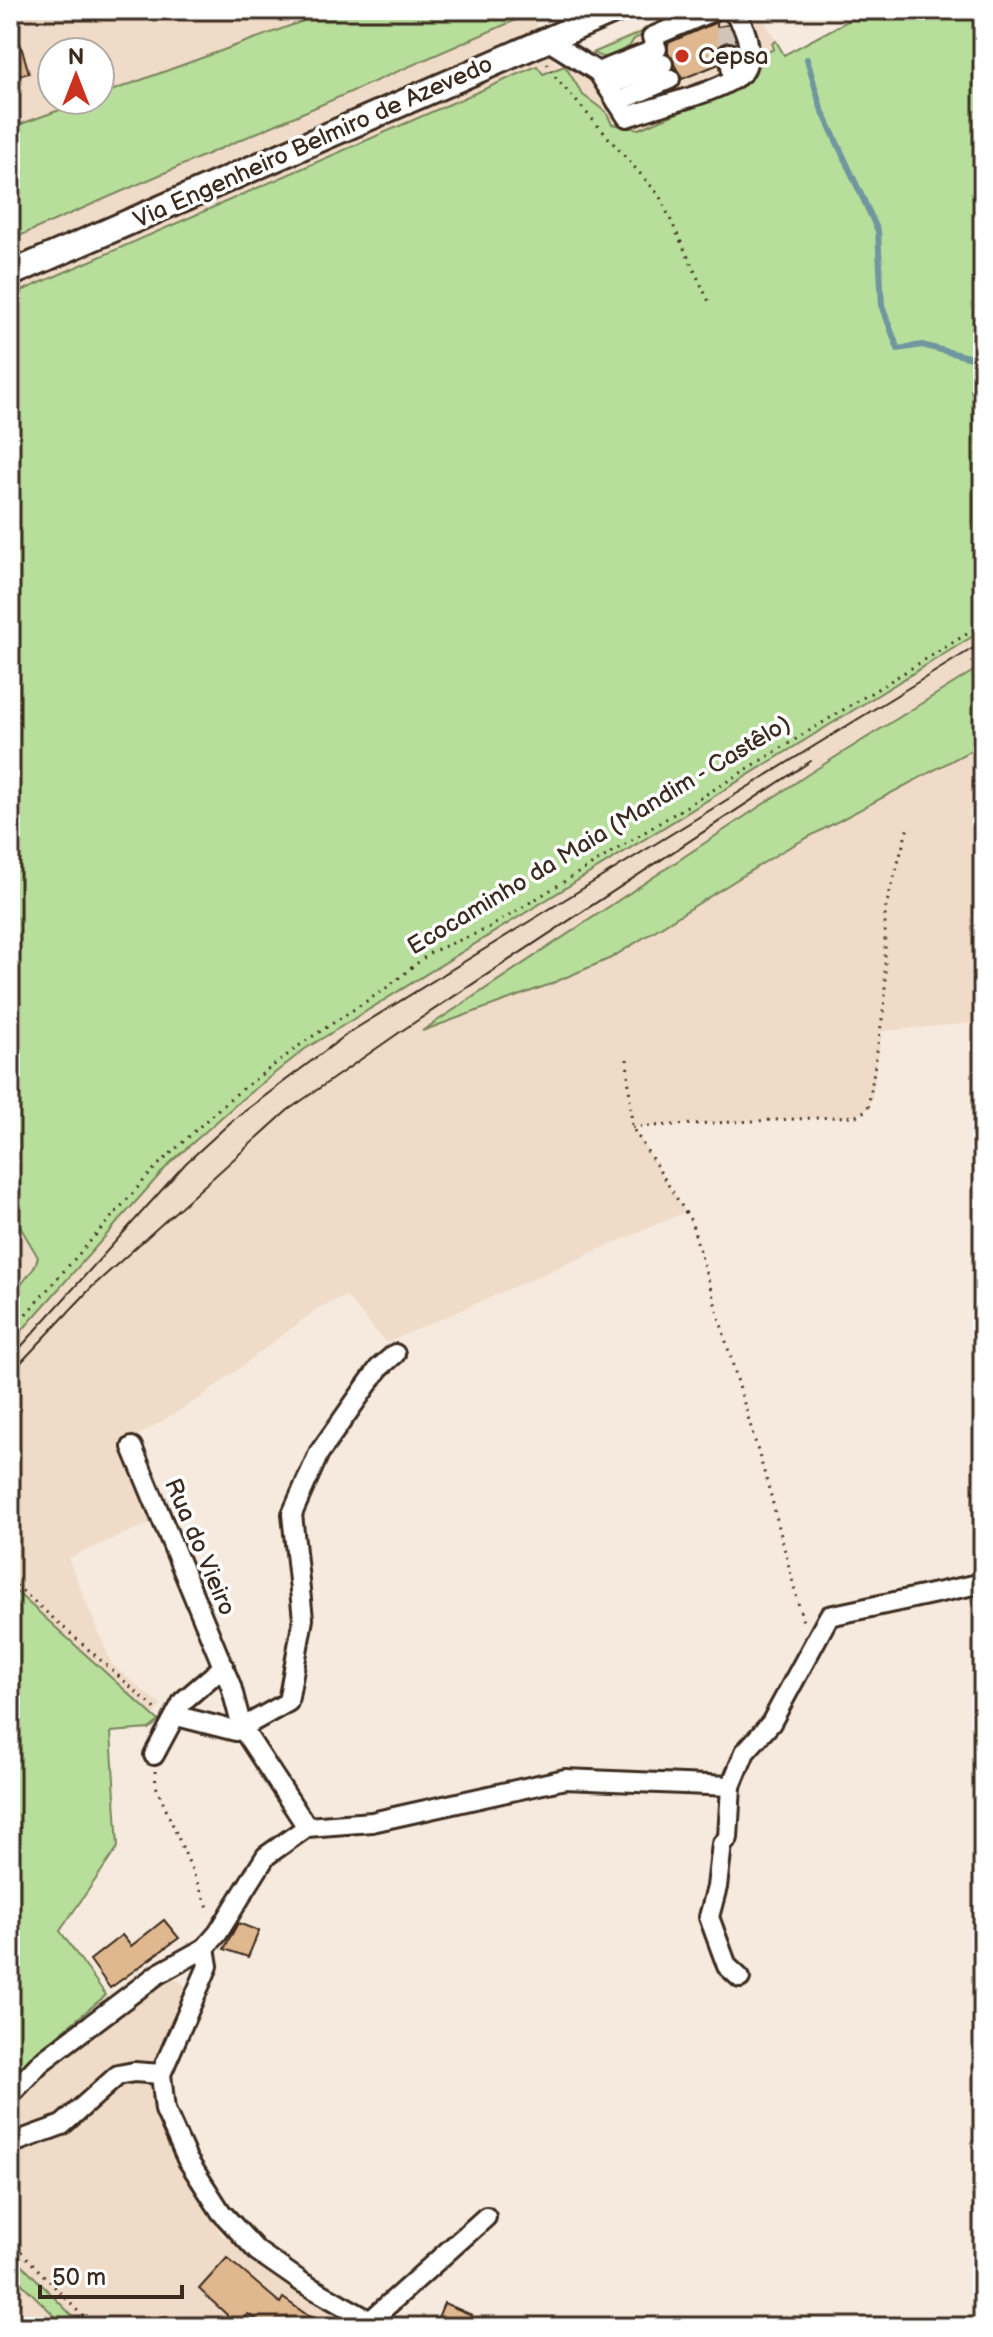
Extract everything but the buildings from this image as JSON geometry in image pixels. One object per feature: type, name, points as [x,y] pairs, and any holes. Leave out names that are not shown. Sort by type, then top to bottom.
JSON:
[{"type":"main road","name":"Via Engenheiro Belmiro de Azevedo","points":[[10,274],[616,10]]},
{"type":"street","points":[[541,43],[608,87],[627,117],[679,100],[744,71],[750,56],[741,19],[725,14],[652,37],[679,100]]},
{"type":"street","points":[[729,53],[733,78]]},
{"type":"street","points":[[608,87],[663,64]]},
{"type":"street","points":[[608,87],[663,64]]},
{"type":"street","points":[[177,1716],[236,1731],[288,1702],[303,1619],[292,1514],[319,1453],[379,1368],[395,1354]]},
{"type":"street","name":"Rua do Vieiro","points":[[132,1447],[224,1666],[242,1728],[307,1827]]},
{"type":"street","points":[[740,1978],[727,1966],[709,1917],[717,1887],[722,1844],[728,1838],[731,1786],[745,1752],[771,1723],[829,1616],[983,1583]]},
{"type":"street","points":[[154,1755],[183,1701],[224,1666]]},
{"type":"street","points":[[10,2095],[40,2063],[158,1974],[205,1948],[218,1933],[266,1856],[307,1827],[372,1822],[565,1779],[731,1786]]},
{"type":"street","points":[[205,1948],[208,1966],[161,2074],[165,2110],[187,2159],[221,2212],[272,2263],[375,2324],[486,2217]]},
{"type":"street","points":[[10,2144],[62,2125],[118,2075],[134,2072],[161,2074]]},
{"type":"path","points":[[541,43],[556,78],[659,195],[709,302]]},
{"type":"path","name":"Ecocaminho da Maia (Mandim - Castêlo)","points":[[10,1332],[155,1168],[227,1101],[285,1056],[385,989],[431,952],[499,921],[983,624]]},
{"type":"path","points":[[632,1127],[856,1116],[868,1109],[885,1000],[885,910],[908,827]]},
{"type":"path","points":[[627,1059],[632,1127],[691,1221],[771,1496],[800,1622],[817,1641]]},
{"type":"path","points":[[10,1580],[157,1710],[177,1716]]},
{"type":"path","points":[[154,1755],[156,1786],[218,1933]]},
{"type":"path","points":[[10,2240],[93,2327]]},
{"type":"shaded area","points":[[10,10],[529,10],[557,66],[687,10],[759,10],[788,63],[983,578],[983,800],[969,810],[983,951],[983,1017],[974,1023],[882,1031],[872,1097],[868,1109],[856,1116],[633,1127],[685,1212],[386,1343],[346,1296],[318,1308],[203,1396],[119,1447],[150,1523],[68,1558],[112,1665],[161,1705],[154,1716],[159,1721],[149,1729],[111,1732],[118,1847],[60,1931],[106,1995],[41,2049],[10,2081]]},
{"type":"shaded area","points":[[173,1977],[189,1988],[149,2090],[221,2234],[375,2327],[10,2327],[10,2116],[31,2082]]},
{"type":"green space","points":[[316,10],[539,10],[10,240],[10,128],[43,116],[116,116],[116,89],[317,16]]},
{"type":"green space","points":[[693,10],[700,10],[634,39],[629,47],[605,58],[593,53]]},
{"type":"green space","points":[[868,10],[983,10],[983,630],[305,1049],[170,1163],[10,1344],[10,1299],[34,1268],[38,1257],[10,1210],[10,296],[537,66],[543,74],[565,66],[583,95],[606,112],[612,124],[639,129],[731,91],[751,74],[759,56],[774,49],[772,43],[776,41],[784,55]]},
{"type":"green space","points":[[983,665],[983,744],[784,850],[611,958],[548,985],[422,1031],[810,773]]},
{"type":"green space","points":[[10,1586],[159,1721],[149,1729],[111,1732],[118,1847],[60,1931],[106,1995],[41,2049],[10,2081]]},
{"type":"green space","points":[[10,2252],[83,2327],[66,2327],[10,2272]]},
{"type":"waterway","points":[[807,59],[821,108],[878,231],[882,306],[898,349],[922,345],[983,361]]},
{"type":"waterway","points":[[983,364],[973,390],[979,405],[983,405]]},
{"type":"tunnel","points":[[725,26],[729,53]]},
{"type":"tram line","points":[[10,1359],[186,1163],[233,1120],[350,1032],[983,642]]},
{"type":"tram line","points":[[10,1374],[92,1287],[288,1110],[403,1030],[811,761]]},
{"type":"place","name":"Cepsa","points":[[682,56]]}]
